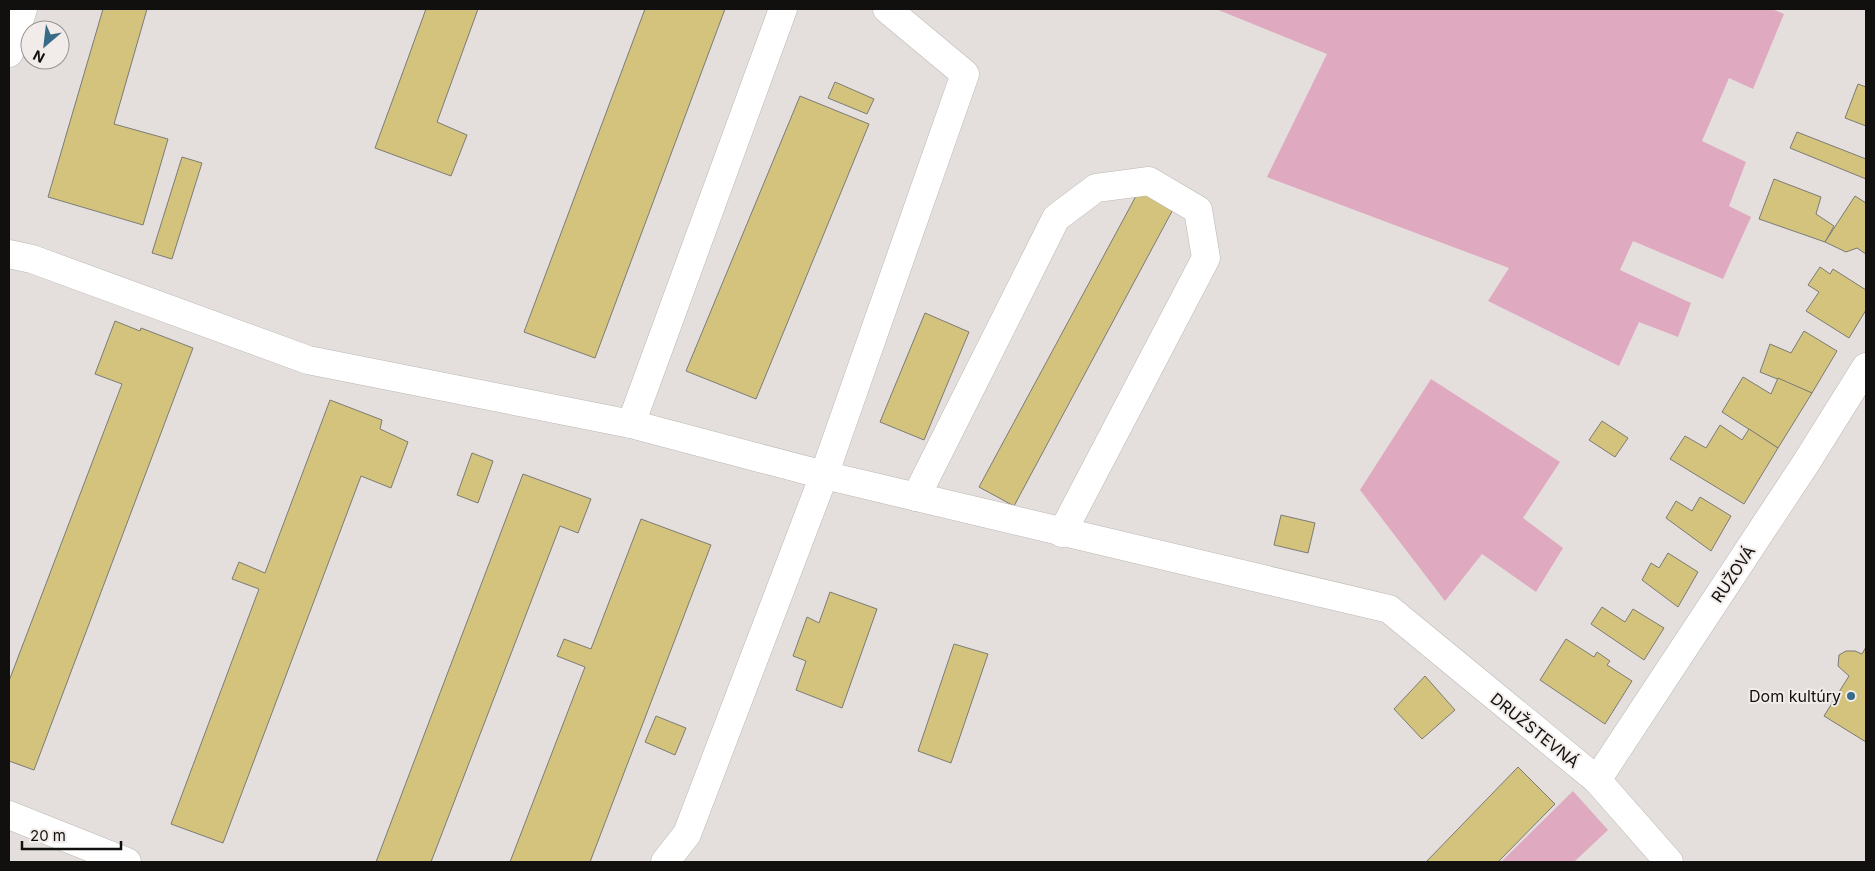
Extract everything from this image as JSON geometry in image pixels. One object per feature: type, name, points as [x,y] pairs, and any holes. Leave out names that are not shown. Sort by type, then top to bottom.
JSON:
[{"type":"street","points":[[9,52],[22,9]]},
{"type":"street","points":[[631,424],[783,9]]},
{"type":"street","points":[[665,862],[687,834],[824,475],[965,74],[887,9]]},
{"type":"street","points":[[9,254],[32,259],[308,360],[631,424],[824,475],[1062,533],[1206,258],[1198,210],[1149,181],[1096,188],[1056,218],[916,496]]},
{"type":"street","name":"RUŽOVÁ","points":[[1597,780],[1806,463],[1866,367]]},
{"type":"street","name":"DRUŽSTEVNÁ","points":[[1062,533],[1389,609],[1597,780],[1669,862]]},
{"type":"street","points":[[9,815],[127,862]]},
{"type":"shaded area","points":[[1216,9],[1772,9],[1784,14],[1753,89],[1729,78],[1702,141],[1746,162],[1729,206],[1751,217],[1723,279],[1633,241],[1620,270],[1691,303],[1678,337],[1639,322],[1619,366],[1488,301],[1509,268],[1267,177],[1327,54]]},
{"type":"shaded area","points":[[1431,379],[1560,462],[1523,518],[1563,548],[1536,592],[1482,554],[1445,601],[1360,490]]},
{"type":"shaded area","points":[[1573,791],[1608,830],[1574,862],[1501,862]]},
{"type":"building","points":[[103,9],[147,9],[114,124],[168,139],[143,225],[48,197]]},
{"type":"building","points":[[426,9],[478,9],[437,122],[467,135],[451,176],[375,148]]},
{"type":"building","points":[[645,9],[725,9],[595,358],[524,332]]},
{"type":"building","points":[[835,82],[874,99],[867,114],[828,98]]},
{"type":"building","points":[[1858,84],[1866,87],[1866,126],[1845,118]]},
{"type":"building","points":[[800,96],[869,124],[756,399],[686,371]]},
{"type":"building","points":[[1797,132],[1866,159],[1866,179],[1790,148]]},
{"type":"building","points":[[182,157],[202,163],[172,259],[152,253]]},
{"type":"building","points":[[1774,179],[1821,197],[1816,214],[1834,226],[1825,242],[1759,219]]},
{"type":"building","points":[[1143,183],[1177,202],[1014,506],[979,487]]},
{"type":"building","points":[[1855,196],[1866,203],[1866,254],[1857,248],[1846,252],[1825,242]]},
{"type":"building","points":[[1820,267],[1830,274],[1833,269],[1866,290],[1866,310],[1849,338],[1806,311],[1819,292],[1808,285]]},
{"type":"building","points":[[925,313],[969,332],[924,440],[880,422]]},
{"type":"building","points":[[115,321],[140,331],[141,328],[193,348],[34,770],[9,761],[9,681],[122,384],[95,374]]},
{"type":"building","points":[[1804,331],[1837,351],[1812,393],[1760,372],[1770,344],[1791,353]]},
{"type":"building","points":[[1743,377],[1771,394],[1778,378],[1812,393],[1778,448],[1722,412]]},
{"type":"building","points":[[330,400],[382,420],[380,429],[408,442],[391,488],[361,476],[223,843],[171,824],[259,589],[232,579],[239,562],[265,573]]},
{"type":"building","points":[[1602,421],[1628,438],[1615,457],[1589,440]]},
{"type":"building","points":[[1720,425],[1742,440],[1749,429],[1778,448],[1744,504],[1670,459],[1685,436],[1706,448]]},
{"type":"building","points":[[472,453],[493,461],[478,503],[457,495]]},
{"type":"building","points":[[523,474],[591,499],[578,533],[560,526],[431,862],[376,862]]},
{"type":"building","points":[[1700,497],[1731,516],[1711,551],[1666,518],[1676,501],[1692,511]]},
{"type":"building","points":[[1281,515],[1315,523],[1308,553],[1274,545]]},
{"type":"building","points":[[641,519],[711,545],[590,862],[510,862],[585,667],[557,656],[564,639],[591,649]]},
{"type":"building","points":[[1668,553],[1698,572],[1678,607],[1642,580],[1651,563],[1659,568]]},
{"type":"building","points":[[830,592],[877,609],[842,708],[796,690],[806,661],[793,656],[807,617],[819,623]]},
{"type":"building","points":[[1602,607],[1625,622],[1633,609],[1664,628],[1644,660],[1591,624]]},
{"type":"building","points":[[1566,639],[1594,657],[1597,652],[1610,661],[1607,665],[1632,681],[1605,724],[1540,680]]},
{"type":"building","points":[[954,644],[988,654],[951,763],[918,751]]},
{"type":"building","name":"Dom kultúry","points":[[1866,647],[1866,742],[1824,716],[1849,676],[1838,666],[1839,655],[1846,651],[1855,651],[1862,654]]},
{"type":"building","points":[[1425,676],[1455,710],[1422,739],[1394,709]]},
{"type":"building","points":[[656,716],[686,728],[675,755],[645,742]]},
{"type":"building","points":[[1518,767],[1555,804],[1498,862],[1426,862]]},
{"type":"place","name":"Dom kultúry","points":[[1851,696]]}]
